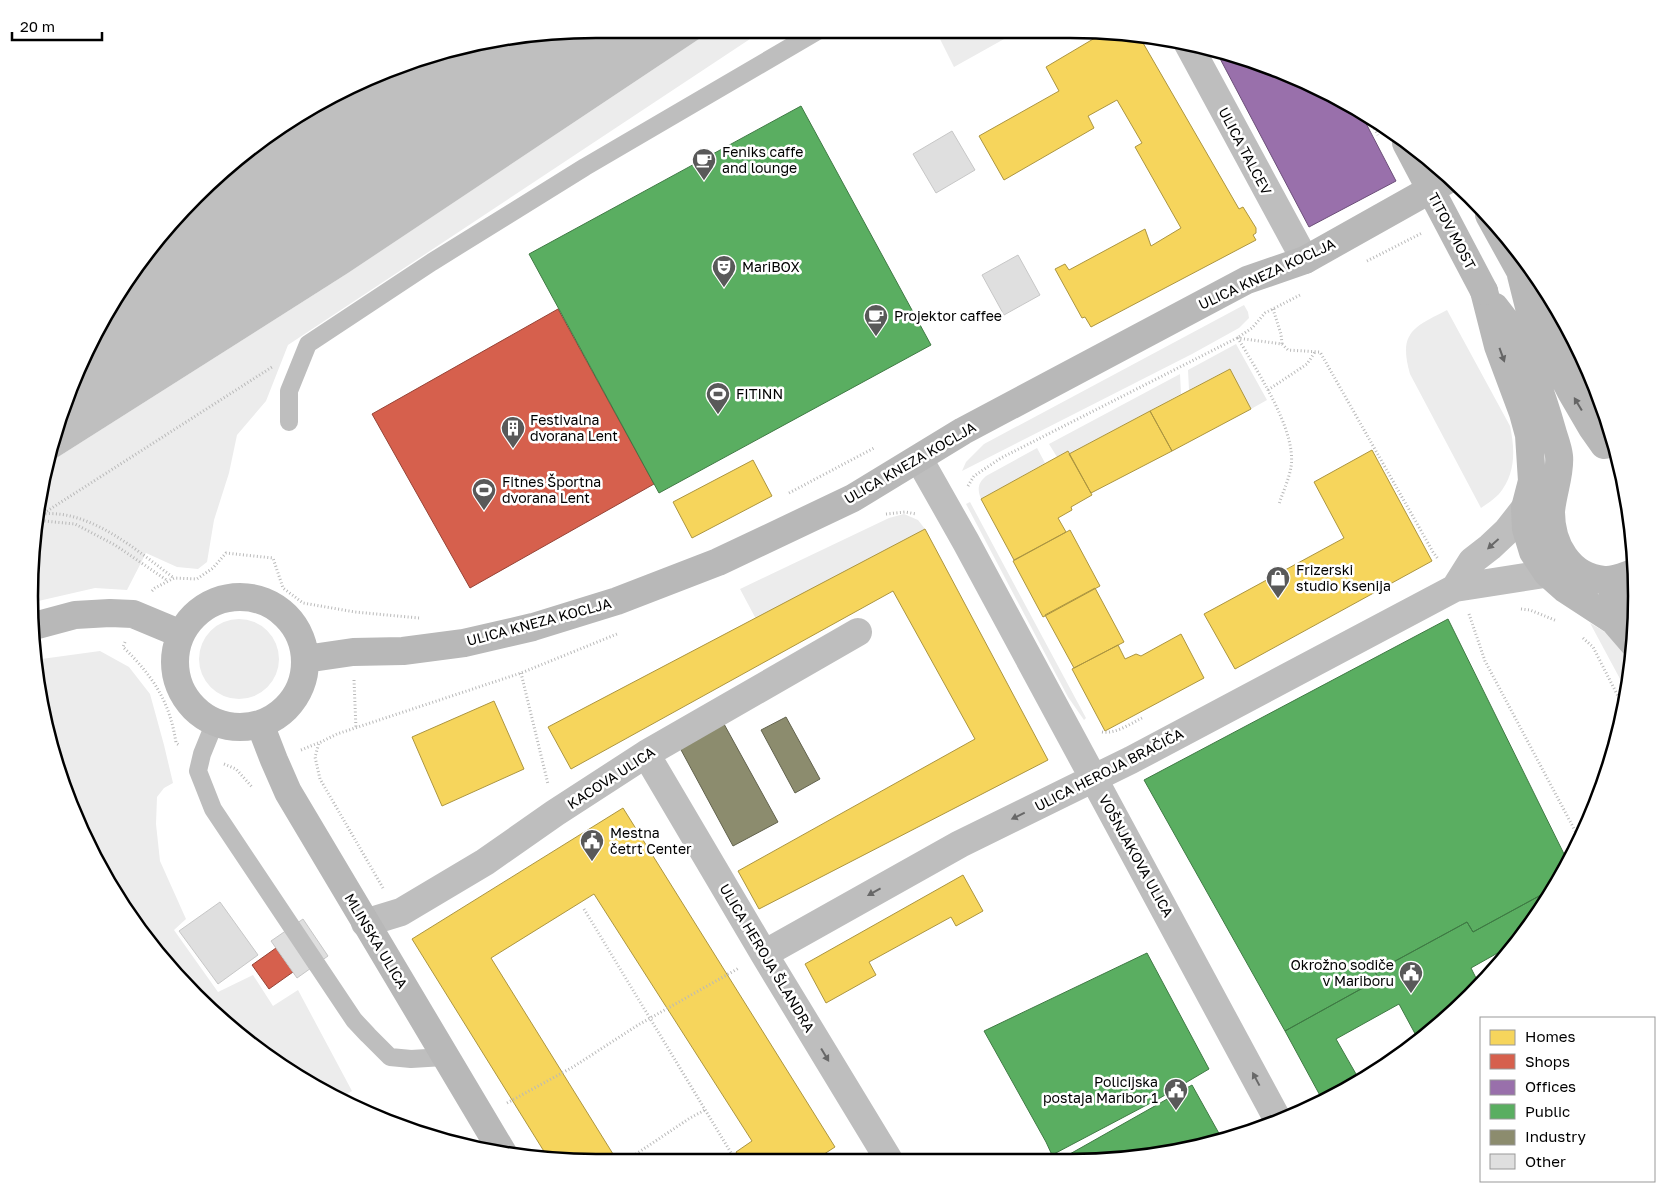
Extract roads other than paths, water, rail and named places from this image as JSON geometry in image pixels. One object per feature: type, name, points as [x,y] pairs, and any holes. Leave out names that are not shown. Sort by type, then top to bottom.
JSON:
[{"type":"street","name":"ULICA TALCEV","points":[[1192,52],[1305,260]]},
{"type":"street","name":"TITOV MOST","points":[[1413,156],[1484,291]]},
{"type":"street","name":"ULICA KNEZA KOCLJA","points":[[305,659],[353,652],[403,651],[464,643],[533,627],[617,601],[718,562],[868,490],[963,431],[1247,280],[1305,260],[1444,182]]},
{"type":"street","points":[[1509,253],[1520,272],[1533,286]]},
{"type":"street","points":[[1520,272],[1530,311],[1571,392],[1605,442]]},
{"type":"street","points":[[1484,291],[1514,333],[1530,366],[1560,456],[1552,510],[1552,528],[1556,543],[1565,559],[1576,570],[1591,577],[1605,580],[1627,575]]},
{"type":"street","points":[[1484,291],[1498,346],[1523,413],[1529,435],[1532,481],[1525,508],[1526,529],[1534,552],[1547,573],[1565,589],[1614,621],[1626,634]]},
{"type":"street","points":[[1532,481],[1545,467],[1575,448],[1588,445],[1607,447]]},
{"type":"street","name":"VOŠNJAKOVA ULICA","points":[[919,459],[966,542],[1275,1115]]},
{"type":"street","name":"ULICA HEROJA BRAČIČA","points":[[1455,588],[1472,561],[1507,531],[1525,508]]},
{"type":"street","name":"ULICA HEROJA BRAČIČA","points":[[764,954],[960,844],[1140,755],[1455,588],[1576,570]]},
{"type":"street","points":[[1605,580],[1628,604]]},
{"type":"street","points":[[239,597],[254,598],[268,603],[281,611],[299,634],[305,659],[303,676],[298,692],[288,706],[275,717],[260,724],[245,727],[215,722],[202,715],[191,705],[182,692],[174,663],[181,634],[195,615],[215,602],[239,597]]},
{"type":"street","points":[[39,625],[75,615],[134,614],[181,634]]},
{"type":"street","name":"KACOVA ULICA","points":[[365,924],[401,912],[485,862],[555,813],[646,754],[858,632]]},
{"type":"street","name":"MLINSKA ULICA","points":[[260,724],[288,792],[444,1057],[499,1146]]},
{"type":"street","name":"ULICA HEROJA ŠLANDRA","points":[[646,754],[885,1154]]},
{"type":"lane","points":[[289,422],[289,391],[308,344],[432,262],[585,167],[806,38]]},
{"type":"lane","points":[[215,722],[202,754],[198,771],[213,809],[354,1020],[390,1057],[411,1059],[444,1057]]},
{"type":"place","name":"Feniks caffe and lounge","points":[[704,181]]},
{"type":"place","name":"MariBOX","points":[[724,288]]},
{"type":"place","name":"Projektor caffee","points":[[876,337]]},
{"type":"place","name":"FITINN","points":[[718,415]]},
{"type":"place","name":"Festivalna dvorana Lent","points":[[513,449]]},
{"type":"place","name":"Fitnes Športna dvorana Lent","points":[[484,511]]},
{"type":"place","name":"Frizerski studio Ksenija","points":[[1278,599]]},
{"type":"place","name":"Mestna četrt Center","points":[[592,862]]},
{"type":"place","name":"Okrožno sodiče v Mariboru","points":[[1411,994]]},
{"type":"place","name":"Policijska postaja Maribor 1","points":[[1176,1111]]}]
